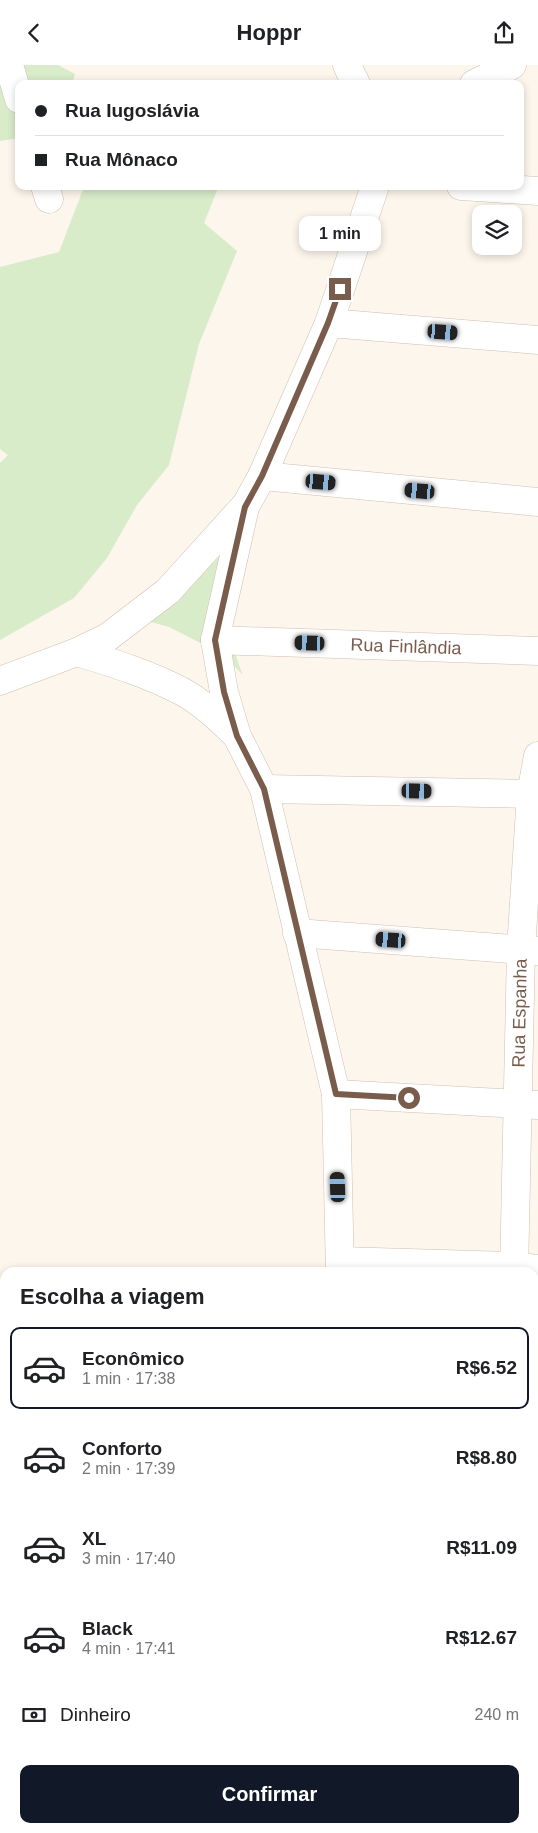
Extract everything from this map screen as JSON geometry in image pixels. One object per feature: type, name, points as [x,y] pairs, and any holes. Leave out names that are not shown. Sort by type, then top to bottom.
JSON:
[{"type":"street","points":[[9,65],[15,85]]},
{"type":"street","points":[[348,65],[354,80]]},
{"type":"street","points":[[482,80],[512,65]]},
{"type":"street","points":[[0,681],[77,652],[108,637],[168,591],[245,507],[262,476],[328,323],[374,190]]},
{"type":"street","points":[[523,190],[538,191]]},
{"type":"street","points":[[328,323],[538,340]]},
{"type":"street","points":[[262,476],[538,502]]},
{"type":"street","points":[[245,507],[215,640],[224,692],[237,736],[264,789],[336,1094],[340,1267]]},
{"type":"street","name":"Rua Finlândia","points":[[215,640],[538,651]]},
{"type":"street","points":[[77,652],[122,665],[184,693],[219,718],[237,736]]},
{"type":"street","name":"Rua Espanha","points":[[522,1267],[528,1105],[530,950],[538,756]]},
{"type":"street","points":[[264,789],[535,794]]},
{"type":"street","points":[[297,933],[530,950]]},
{"type":"street","points":[[336,1094],[528,1105]]},
{"type":"green space","points":[[0,65],[58,65],[75,74],[73,80],[15,80],[15,139],[0,141]]},
{"type":"green space","points":[[83,190],[217,190],[204,223],[237,251],[199,344],[169,465],[137,505],[107,558],[74,598],[0,640],[0,463],[8,455],[0,449],[0,267],[59,252]]},
{"type":"green space","points":[[221,555],[228,616],[234,647],[243,675],[222,654],[169,627],[140,619],[194,582]]},
{"type":"route","points":[[340,289],[328,323],[262,476],[245,507],[215,640],[224,692],[237,736],[264,789],[336,1094],[409,1098]]}]
